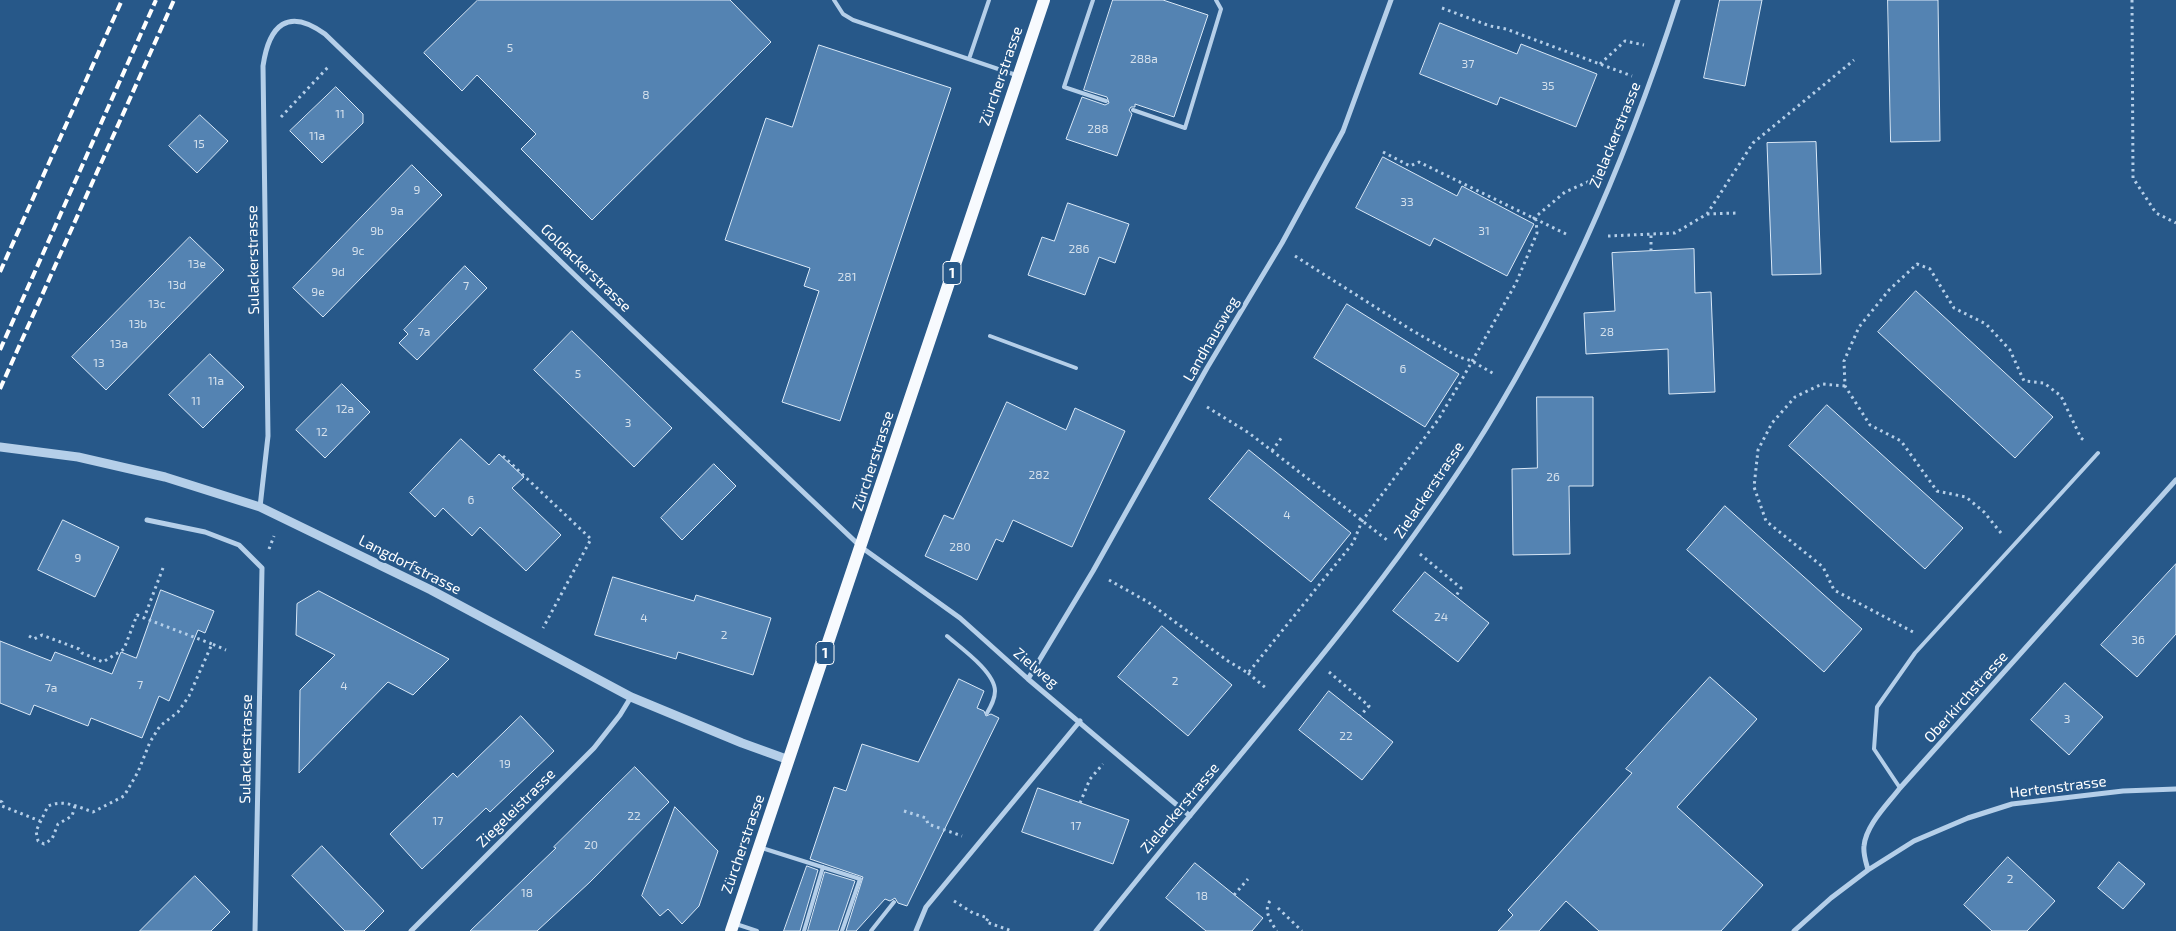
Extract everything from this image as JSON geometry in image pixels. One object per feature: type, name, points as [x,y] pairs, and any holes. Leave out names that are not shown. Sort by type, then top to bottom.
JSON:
[{"type":"main road","name":"Zürcherstrasse","points":[[733,927],[1044,0]]},
{"type":"street","name":"Landhausweg","points":[[1028,679],[1093,571],[1212,359],[1282,244],[1343,131],[1391,0]]},
{"type":"street","name":"Zielackerstrasse","points":[[1096,931],[1380,582],[1470,453],[1560,298],[1588,237],[1662,50],[1678,0]]},
{"type":"street","name":"Goldackerstrasse","points":[[288,23],[298,21],[311,24],[326,34],[577,277],[861,547]]},
{"type":"street","name":"Sulackerstrasse","points":[[260,506],[268,436],[263,66],[270,36],[278,27],[288,23]]},
{"type":"street","name":"Langdorfstrasse","points":[[0,447],[78,458],[165,477],[260,506],[432,590],[631,697],[742,743],[789,760]]},
{"type":"street","name":"Oberkirchstrasse","points":[[1868,870],[1864,854],[1867,834],[1900,788],[2176,480]]},
{"type":"street","points":[[147,520],[205,532],[239,545],[262,568]]},
{"type":"street","name":"Zielweg","points":[[861,547],[960,618],[1028,679],[1080,721],[1190,816]]},
{"type":"street","name":"Sulackerstrasse","points":[[255,931],[262,568]]},
{"type":"street","name":"Ziegeleistrasse","points":[[411,931],[594,748],[620,715],[631,697]]},
{"type":"street","points":[[916,931],[926,907],[1080,721]]},
{"type":"street","name":"Hertenstrasse","points":[[1868,870],[1914,841],[1968,818],[2012,804],[2123,791],[2176,790]]},
{"type":"street","points":[[1794,931],[1831,898],[1868,870]]},
{"type":"lane","points":[[834,0],[843,14],[853,20],[1018,75]]},
{"type":"lane","points":[[969,59],[989,0]]},
{"type":"lane","points":[[1093,0],[1064,87],[1106,101]]},
{"type":"lane","points":[[1133,110],[1185,128],[1221,9],[1216,0]]},
{"type":"lane","points":[[990,336],[1076,368]]},
{"type":"lane","points":[[1900,788],[1874,749],[1877,707],[1915,653],[2098,453]]},
{"type":"lane","points":[[948,636],[991,676],[995,690],[988,713]]},
{"type":"lane","points":[[760,847],[860,879],[842,931]]},
{"type":"lane","points":[[804,931],[823,867]]},
{"type":"lane","points":[[871,931],[894,902]]},
{"type":"lane","points":[[733,927],[757,931]]},
{"type":"path","points":[[2132,0],[2133,178],[2156,213],[2176,223]]},
{"type":"path","points":[[1442,8],[1632,76]]},
{"type":"path","points":[[1600,64],[1625,41],[1644,46]]},
{"type":"path","points":[[1707,214],[1753,143],[1854,60]]},
{"type":"path","points":[[279,119],[332,62]]},
{"type":"path","points":[[1383,152],[1410,166],[1419,162],[1566,234]]},
{"type":"path","points":[[1535,220],[1565,192],[1590,181]]},
{"type":"path","points":[[1613,236],[1675,232],[1707,214],[1737,213]]},
{"type":"path","points":[[1248,673],[1353,542],[1362,521],[1438,420],[1516,283],[1538,233],[1535,220]]},
{"type":"path","points":[[1651,234],[1651,251]]},
{"type":"path","points":[[1297,257],[1413,331],[1494,374]]},
{"type":"path","points":[[2012,547],[1984,512],[1966,497],[1937,491],[1901,441],[1870,425],[1845,386],[1844,361],[1859,326],[1889,290],[1917,264],[1930,269],[1954,308],[1986,324],[2010,350],[2024,380],[2044,383],[2061,396],[2081,438],[2098,453]]},
{"type":"path","points":[[1845,386],[1822,384],[1795,397],[1772,423],[1758,450],[1754,487],[1766,521],[1823,566],[1834,590],[1879,616],[1928,639]]},
{"type":"path","points":[[1207,407],[1272,450],[1386,540]]},
{"type":"path","points":[[1272,450],[1282,437]]},
{"type":"path","points":[[503,456],[591,539],[543,628]]},
{"type":"path","points":[[262,568],[282,516]]},
{"type":"path","points":[[1430,562],[1461,588],[1456,596]]},
{"type":"path","points":[[144,618],[163,568]]},
{"type":"path","points":[[1107,578],[1148,602],[1228,661],[1248,673],[1267,689]]},
{"type":"path","points":[[28,636],[34,639],[42,635],[79,649],[82,653],[103,662],[124,649],[137,615],[226,650]]},
{"type":"path","points":[[75,806],[72,816],[58,824],[52,839],[44,844],[38,841],[36,831],[48,806],[62,802],[75,806],[92,812],[124,796],[138,772],[150,742],[160,726],[178,712],[189,696],[212,644]]},
{"type":"path","points":[[1338,679],[1368,706],[1360,716]]},
{"type":"path","points":[[1080,803],[1090,779],[1115,751]]},
{"type":"path","points":[[0,801],[2,806],[40,821]]},
{"type":"path","points":[[904,811],[926,818],[928,824],[945,830]]},
{"type":"path","points":[[1234,895],[1248,879]]},
{"type":"path","points":[[1270,901],[1267,905],[1268,912],[1276,931]]},
{"type":"path","points":[[1278,908],[1302,931]]},
{"type":"path","points":[[973,913],[988,918],[986,924],[1012,931]]},
{"type":"building","points":[[478,0],[730,0],[771,42],[592,220],[521,149],[536,134],[477,75],[462,91],[424,53]]},
{"type":"building","points":[[1113,0],[1163,0],[1208,15],[1174,117],[1135,104],[1135,107],[1131,107],[1129,110],[1132,114],[1117,156],[1066,139],[1082,97],[1105,105],[1109,103],[1107,97],[1084,90]]},
{"type":"building","points":[[1720,0],[1762,0],[1745,86],[1704,78]]},
{"type":"building","points":[[1888,0],[1938,0],[1940,141],[1891,142]]},
{"type":"building","points":[[1440,23],[1517,54],[1521,44],[1597,74],[1576,127],[1500,97],[1497,105],[1420,74]]},
{"type":"building","points":[[819,45],[951,88],[840,421],[782,402],[819,291],[804,286],[810,268],[725,240],[766,118],[792,127]]},
{"type":"building","points":[[336,87],[363,114],[363,123],[322,163],[290,131]]},
{"type":"building","points":[[200,115],[228,141],[197,173],[169,146]]},
{"type":"building","points":[[1816,142],[1821,274],[1772,275],[1767,143]]},
{"type":"building","points":[[1383,157],[1457,196],[1462,186],[1534,224],[1507,276],[1434,238],[1430,246],[1356,208]]},
{"type":"building","points":[[412,165],[442,195],[323,317],[293,288]]},
{"type":"building","points":[[1068,203],[1129,224],[1115,263],[1099,257],[1085,295],[1028,275],[1042,237],[1054,241]]},
{"type":"building","points":[[190,237],[224,270],[106,390],[72,357]]},
{"type":"building","points":[[1694,249],[1695,293],[1711,292],[1715,392],[1669,394],[1668,349],[1586,354],[1584,313],[1615,311],[1612,253]]},
{"type":"building","points":[[465,266],[487,288],[417,360],[399,343],[408,334],[404,330]]},
{"type":"building","points":[[1916,291],[2053,417],[2015,458],[1878,332]]},
{"type":"building","points":[[1347,304],[1459,374],[1425,427],[1314,358]]},
{"type":"building","points":[[572,331],[672,428],[634,467],[534,370]]},
{"type":"building","points":[[210,354],[244,387],[203,428],[169,395]]},
{"type":"building","points":[[342,384],[370,412],[325,458],[296,430]]},
{"type":"building","points":[[1537,397],[1593,397],[1593,486],[1569,486],[1570,554],[1513,555],[1512,469],[1537,468]]},
{"type":"building","points":[[1007,402],[1066,430],[1075,408],[1125,431],[1072,547],[1013,520],[1003,542],[996,539],[977,580],[925,556],[944,515],[953,519]]},
{"type":"building","points":[[1827,405],[1963,528],[1925,569],[1789,446]]},
{"type":"building","points":[[461,439],[489,465],[499,454],[524,477],[512,488],[561,535],[526,571],[480,527],[472,536],[443,508],[435,517],[410,493]]},
{"type":"building","points":[[1249,450],[1351,533],[1311,582],[1209,499]]},
{"type":"building","points":[[714,464],[736,486],[682,540],[661,518]]},
{"type":"building","points":[[1725,506],[1862,629],[1824,672],[1687,550]]},
{"type":"building","points":[[63,520],[119,547],[95,597],[38,570]]},
{"type":"building","points":[[2176,564],[2176,634],[2137,677],[2101,645]]},
{"type":"building","points":[[1425,572],[1489,623],[1458,662],[1393,611]]},
{"type":"building","points":[[613,577],[694,601],[696,595],[771,618],[753,675],[678,652],[676,659],[595,635]]},
{"type":"building","points":[[161,590],[214,611],[205,633],[198,630],[169,701],[159,696],[142,738],[91,718],[88,726],[34,705],[30,715],[0,703],[0,641],[51,661],[55,652],[112,674],[121,652],[136,658]]},
{"type":"building","points":[[319,591],[449,659],[413,695],[388,682],[299,773],[300,690],[335,655],[296,635],[297,604]]},
{"type":"building","points":[[1162,626],[1232,685],[1188,736],[1118,677]]},
{"type":"building","points":[[1710,677],[1757,719],[1677,807],[1763,885],[1721,931],[1599,931],[1566,901],[1539,931],[1498,931],[1513,915],[1508,910],[1632,773],[1626,769]]},
{"type":"building","points":[[959,679],[984,691],[977,708],[984,711],[986,716],[991,714],[999,718],[907,906],[898,903],[895,898],[890,901],[885,899],[856,931],[846,931],[863,877],[810,859],[834,787],[846,791],[862,744],[918,762]]},
{"type":"building","points":[[2065,683],[2103,717],[2069,755],[2031,720]]},
{"type":"building","points":[[1329,691],[1393,742],[1362,780],[1299,730]]},
{"type":"building","points":[[521,716],[554,751],[490,812],[486,808],[422,869],[390,834],[453,773],[457,777]]},
{"type":"building","points":[[635,767],[669,802],[590,882],[537,931],[470,931],[556,848],[554,847]]},
{"type":"building","points":[[1038,788],[1129,820],[1113,864],[1022,832]]},
{"type":"building","points":[[675,807],[718,851],[699,906],[682,924],[668,909],[660,916],[642,896]]},
{"type":"building","points":[[322,846],[384,911],[364,931],[345,931],[292,876]]},
{"type":"building","points":[[2008,857],[2055,901],[2027,931],[1992,931],[1964,905]]},
{"type":"building","points":[[2119,862],[2145,884],[2123,909],[2098,888]]},
{"type":"building","points":[[1195,863],[1263,918],[1252,931],[1206,931],[1166,898]]},
{"type":"building","points":[[807,866],[818,870],[800,931],[784,931]]},
{"type":"building","points":[[825,872],[855,881],[838,931],[808,931]]},
{"type":"building","points":[[195,876],[230,912],[211,931],[140,931]]},
{"type":"railway","points":[[0,272],[122,0]]},
{"type":"railway","points":[[0,350],[156,0]]},
{"type":"railway","points":[[0,389],[174,0]]}]
